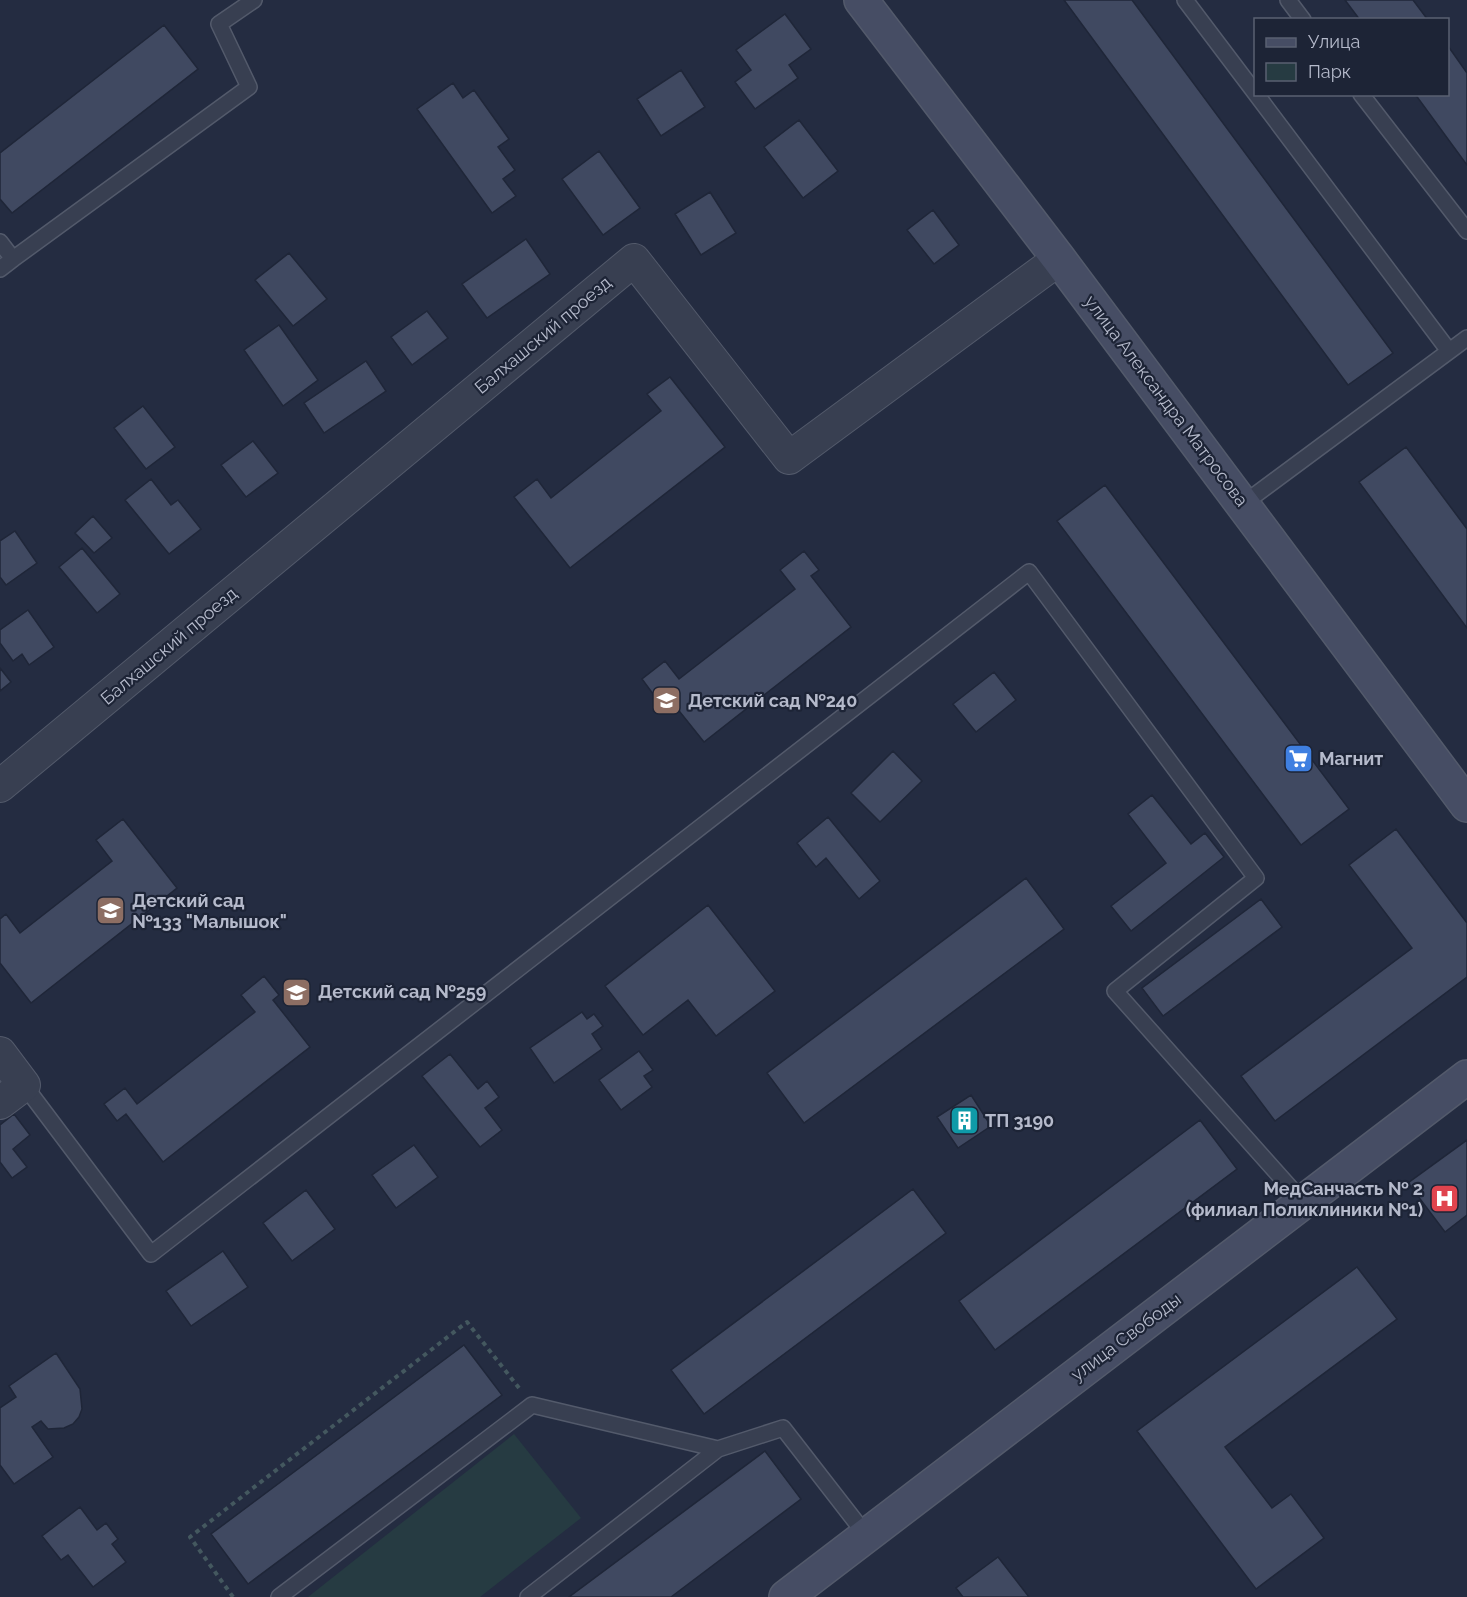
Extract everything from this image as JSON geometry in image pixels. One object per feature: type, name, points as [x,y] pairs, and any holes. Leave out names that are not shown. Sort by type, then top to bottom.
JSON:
[{"type":"street","name":"улица Александра Матросова","points":[[861,0],[1059,259],[1467,805]]},
{"type":"street","name":"Балхашский проезд","points":[[0,786],[634,260],[789,458],[1059,259]]},
{"type":"street","points":[[0,1053],[12,1094]]},
{"type":"street","name":"улица Свободы","points":[[786,1597],[1467,1077]]},
{"type":"lane","points":[[0,269],[249,87],[219,24],[254,0]]},
{"type":"lane","points":[[1185,0],[1254,91]]},
{"type":"lane","points":[[1288,0],[1302,18]]},
{"type":"lane","points":[[1258,96],[1449,351]]},
{"type":"lane","points":[[1363,96],[1467,231]]},
{"type":"lane","points":[[0,242],[13,259]]},
{"type":"lane","points":[[1243,504],[1467,338]]},
{"type":"lane","points":[[12,1094],[151,1254],[1029,572],[1257,878],[1115,991],[1303,1203]]},
{"type":"lane","points":[[279,1597],[532,1405],[718,1449]]},
{"type":"lane","points":[[528,1597],[718,1449],[783,1428],[866,1535]]},
{"type":"path","points":[[233,1597],[190,1537],[467,1322],[532,1405]]},
{"type":"green space","points":[[514,1434],[581,1518],[480,1597],[308,1597]]},
{"type":"building","points":[[1064,0],[1132,0],[1393,353],[1348,385]]},
{"type":"building","points":[[1345,0],[1413,0],[1426,18],[1358,18]]},
{"type":"building","points":[[785,14],[811,49],[789,65],[798,78],[755,109],[735,82],[751,70],[736,50]]},
{"type":"building","points":[[164,25],[198,69],[12,213],[0,199],[0,153]]},
{"type":"building","points":[[1449,47],[1467,73],[1467,165],[1416,96],[1449,96]]},
{"type":"building","points":[[681,70],[705,107],[661,136],[637,99]]},
{"type":"building","points":[[453,83],[463,98],[474,90],[509,139],[498,147],[515,170],[503,179],[516,196],[492,213],[417,109]]},
{"type":"building","points":[[799,120],[838,171],[803,198],[764,147]]},
{"type":"building","points":[[599,151],[640,208],[603,235],[562,179]]},
{"type":"building","points":[[710,192],[736,233],[701,255],[675,214]]},
{"type":"building","points":[[933,210],[959,245],[934,264],[907,230]]},
{"type":"building","points":[[526,239],[550,274],[487,318],[462,284]]},
{"type":"building","points":[[289,253],[327,299],[293,326],[255,280]]},
{"type":"building","points":[[427,311],[448,338],[412,365],[391,337]]},
{"type":"building","points":[[279,325],[318,380],[283,406],[244,350]]},
{"type":"building","points":[[366,361],[386,391],[324,433],[304,403]]},
{"type":"building","points":[[670,377],[725,447],[570,568],[514,497],[537,479],[551,498],[661,411],[647,394]]},
{"type":"building","points":[[143,406],[175,447],[146,469],[114,428]]},
{"type":"building","points":[[253,441],[278,473],[246,497],[221,465]]},
{"type":"building","points":[[1406,447],[1467,529],[1467,628],[1359,482]]},
{"type":"building","points":[[151,479],[171,505],[178,500],[201,529],[169,554],[125,500]]},
{"type":"building","points":[[1105,485],[1349,809],[1301,845],[1057,521]]},
{"type":"building","points":[[93,516],[112,538],[94,553],[75,533]]},
{"type":"building","points":[[15,531],[37,563],[6,585],[0,577],[0,541]]},
{"type":"building","points":[[82,548],[120,594],[97,613],[59,567]]},
{"type":"building","points":[[804,551],[819,570],[811,576],[851,627],[704,742],[664,692],[656,698],[642,679],[665,661],[679,679],[795,589],[780,570]]},
{"type":"building","points":[[28,610],[54,647],[29,665],[22,654],[13,661],[0,643],[0,630]]},
{"type":"building","points":[[0,668],[11,682],[0,691]]},
{"type":"building","points":[[994,672],[1016,700],[976,732],[953,704]]},
{"type":"building","points":[[893,751],[922,781],[880,822],[851,793]]},
{"type":"building","points":[[1152,795],[1191,844],[1205,833],[1224,857],[1131,931],[1111,906],[1166,863],[1128,814]]},
{"type":"building","points":[[828,817],[880,881],[859,899],[826,858],[816,867],[797,843]]},
{"type":"building","points":[[123,819],[177,888],[31,1003],[0,963],[0,919],[6,914],[20,933],[112,861],[96,840]]},
{"type":"building","points":[[1396,829],[1467,923],[1467,977],[1275,1121],[1241,1076],[1412,948],[1349,865]]},
{"type":"building","points":[[1026,878],[1064,929],[804,1123],[767,1073]]},
{"type":"building","points":[[1261,899],[1282,927],[1163,1016],[1142,988]]},
{"type":"building","points":[[708,905],[775,991],[716,1036],[688,1000],[643,1035],[605,986]]},
{"type":"building","points":[[264,976],[279,995],[273,1000],[310,1047],[163,1162],[126,1114],[117,1121],[104,1104],[125,1088],[137,1104],[255,1012],[241,995]]},
{"type":"building","points":[[582,1012],[587,1019],[594,1014],[603,1026],[592,1034],[602,1049],[554,1083],[530,1048]]},
{"type":"building","points":[[639,1051],[653,1070],[644,1076],[652,1087],[621,1110],[599,1080]]},
{"type":"building","points":[[450,1054],[478,1089],[487,1081],[499,1097],[485,1108],[502,1130],[480,1147],[422,1076]]},
{"type":"building","name":"ТП 3190","points":[[971,1095],[991,1126],[958,1148],[937,1117]]},
{"type":"building","points":[[14,1114],[30,1135],[13,1149],[27,1167],[12,1178],[0,1162],[0,1125]]},
{"type":"building","points":[[1200,1120],[1237,1169],[995,1350],[959,1301]]},
{"type":"building","name":"МедСанчасть № 2 (филиал Поликлиники №1)","points":[[1467,1140],[1467,1215],[1445,1232],[1408,1183]]},
{"type":"building","points":[[414,1145],[438,1177],[396,1208],[372,1175]]},
{"type":"building","points":[[913,1189],[946,1233],[704,1414],[671,1370]]},
{"type":"building","points":[[306,1190],[335,1229],[292,1261],[263,1223]]},
{"type":"building","points":[[223,1251],[248,1287],[191,1326],[166,1291]]},
{"type":"building","points":[[1357,1267],[1397,1319],[1225,1447],[1272,1508],[1291,1494],[1324,1538],[1256,1589],[1137,1431]]},
{"type":"building","points":[[464,1345],[502,1395],[248,1584],[211,1534]]},
{"type":"building","points":[[56,1353],[80,1389],[82,1409],[73,1424],[64,1428],[48,1429],[41,1421],[32,1427],[53,1457],[14,1484],[0,1465],[0,1408],[16,1397],[9,1386]]},
{"type":"building","points":[[765,1451],[801,1499],[671,1597],[569,1597]]},
{"type":"building","points":[[80,1507],[97,1530],[106,1523],[118,1539],[112,1544],[126,1562],[93,1587],[68,1555],[61,1560],[42,1536]]},
{"type":"building","points":[[998,1557],[1029,1597],[963,1597],[956,1588]]},
{"type":"place","name":"Детский сад №240","points":[[667,701]]},
{"type":"place","name":"Магнит","points":[[1298,759]]},
{"type":"place","name":"Детский сад №133 \"Малышок\"","points":[[111,911]]},
{"type":"place","name":"Детский сад №259","points":[[297,992]]},
{"type":"place","name":"ТП 3190","points":[[964,1121]]},
{"type":"place","name":"МедСанчасть № 2 (филиал Поликлиники №1)","points":[[1444,1199]]}]
